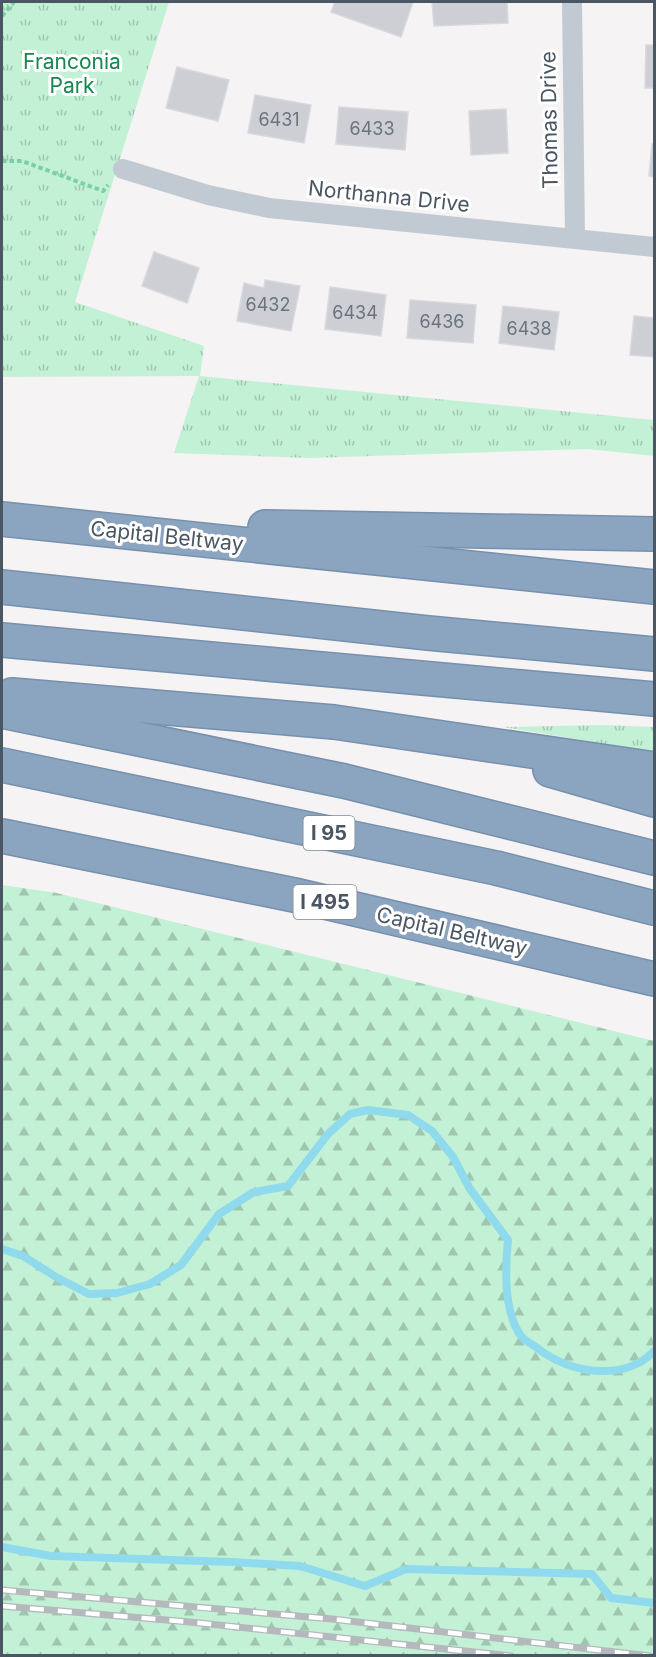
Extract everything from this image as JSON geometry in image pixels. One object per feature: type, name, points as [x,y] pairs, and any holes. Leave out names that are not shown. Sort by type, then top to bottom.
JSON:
[{"type":"highway","name":"Capital Beltway","points":[[2,519],[654,588]]},
{"type":"highway","points":[[63,525],[654,534]]},
{"type":"highway","points":[[2,587],[428,633],[654,654]]},
{"type":"highway","points":[[2,640],[654,699]]},
{"type":"highway","points":[[2,694],[333,722],[654,769]]},
{"type":"highway","points":[[2,711],[344,781],[654,858]]},
{"type":"highway","points":[[415,734],[654,800]]},
{"type":"highway","name":"I 95","points":[[2,765],[496,868],[654,908]]},
{"type":"highway","name":"Capital Beltway","points":[[2,836],[298,896],[652,978]]},
{"type":"street","name":"Thomas Drive","points":[[572,2],[575,239]]},
{"type":"street","name":"Northanna Drive","points":[[123,169],[208,195],[269,208],[654,247]]},
{"type":"path","points":[[2,16],[14,2]]},
{"type":"path","points":[[2,161],[22,161],[103,191],[123,169]]},
{"type":"green space","name":"Franconia Park","points":[[2,2],[169,2],[75,302],[204,346],[200,376],[654,420],[654,456],[588,449],[310,458],[174,453],[199,376],[2,377]]},
{"type":"green space","points":[[602,725],[654,727],[654,752],[503,727]]},
{"type":"green space","points":[[2,885],[57,893],[654,1041],[654,1655],[2,1655]]},
{"type":"building","points":[[335,2],[413,2],[401,37],[331,12]]},
{"type":"building","points":[[432,2],[507,2],[508,23],[434,26]]},
{"type":"building","points":[[646,45],[654,45],[654,88],[645,88]]},
{"type":"building","points":[[177,67],[229,80],[218,121],[166,108]]},
{"type":"building","points":[[255,95],[311,105],[304,143],[248,133]]},
{"type":"building","points":[[339,107],[408,112],[405,150],[336,144]]},
{"type":"building","points":[[506,109],[508,153],[471,155],[469,111]]},
{"type":"building","points":[[652,144],[654,144],[654,177],[649,176]]},
{"type":"building","points":[[154,252],[199,268],[187,303],[142,286]]},
{"type":"building","points":[[265,280],[300,286],[291,331],[237,321],[244,283],[264,288]]},
{"type":"building","points":[[330,287],[386,295],[381,336],[325,329]]},
{"type":"building","points":[[410,300],[476,305],[473,343],[407,338]]},
{"type":"building","points":[[503,306],[559,312],[554,350],[499,343]]},
{"type":"building","points":[[634,316],[654,318],[654,357],[630,355]]},
{"type":"waterway","points":[[2,1249],[23,1256],[89,1294],[117,1293],[150,1284],[181,1265],[219,1214],[254,1192],[288,1186],[328,1134],[350,1114],[368,1110],[408,1115],[432,1131],[453,1157],[470,1189],[508,1240],[506,1264],[508,1302],[515,1326],[522,1337],[563,1363],[595,1371],[627,1368],[642,1361],[654,1351]]},
{"type":"waterway","points":[[2,1547],[51,1556],[300,1566],[365,1586],[406,1569],[592,1574],[611,1598],[654,1603]]},
{"type":"railway","points":[[2,1590],[332,1619],[650,1656]]},
{"type":"railway","points":[[2,1606],[190,1622],[511,1656]]}]
